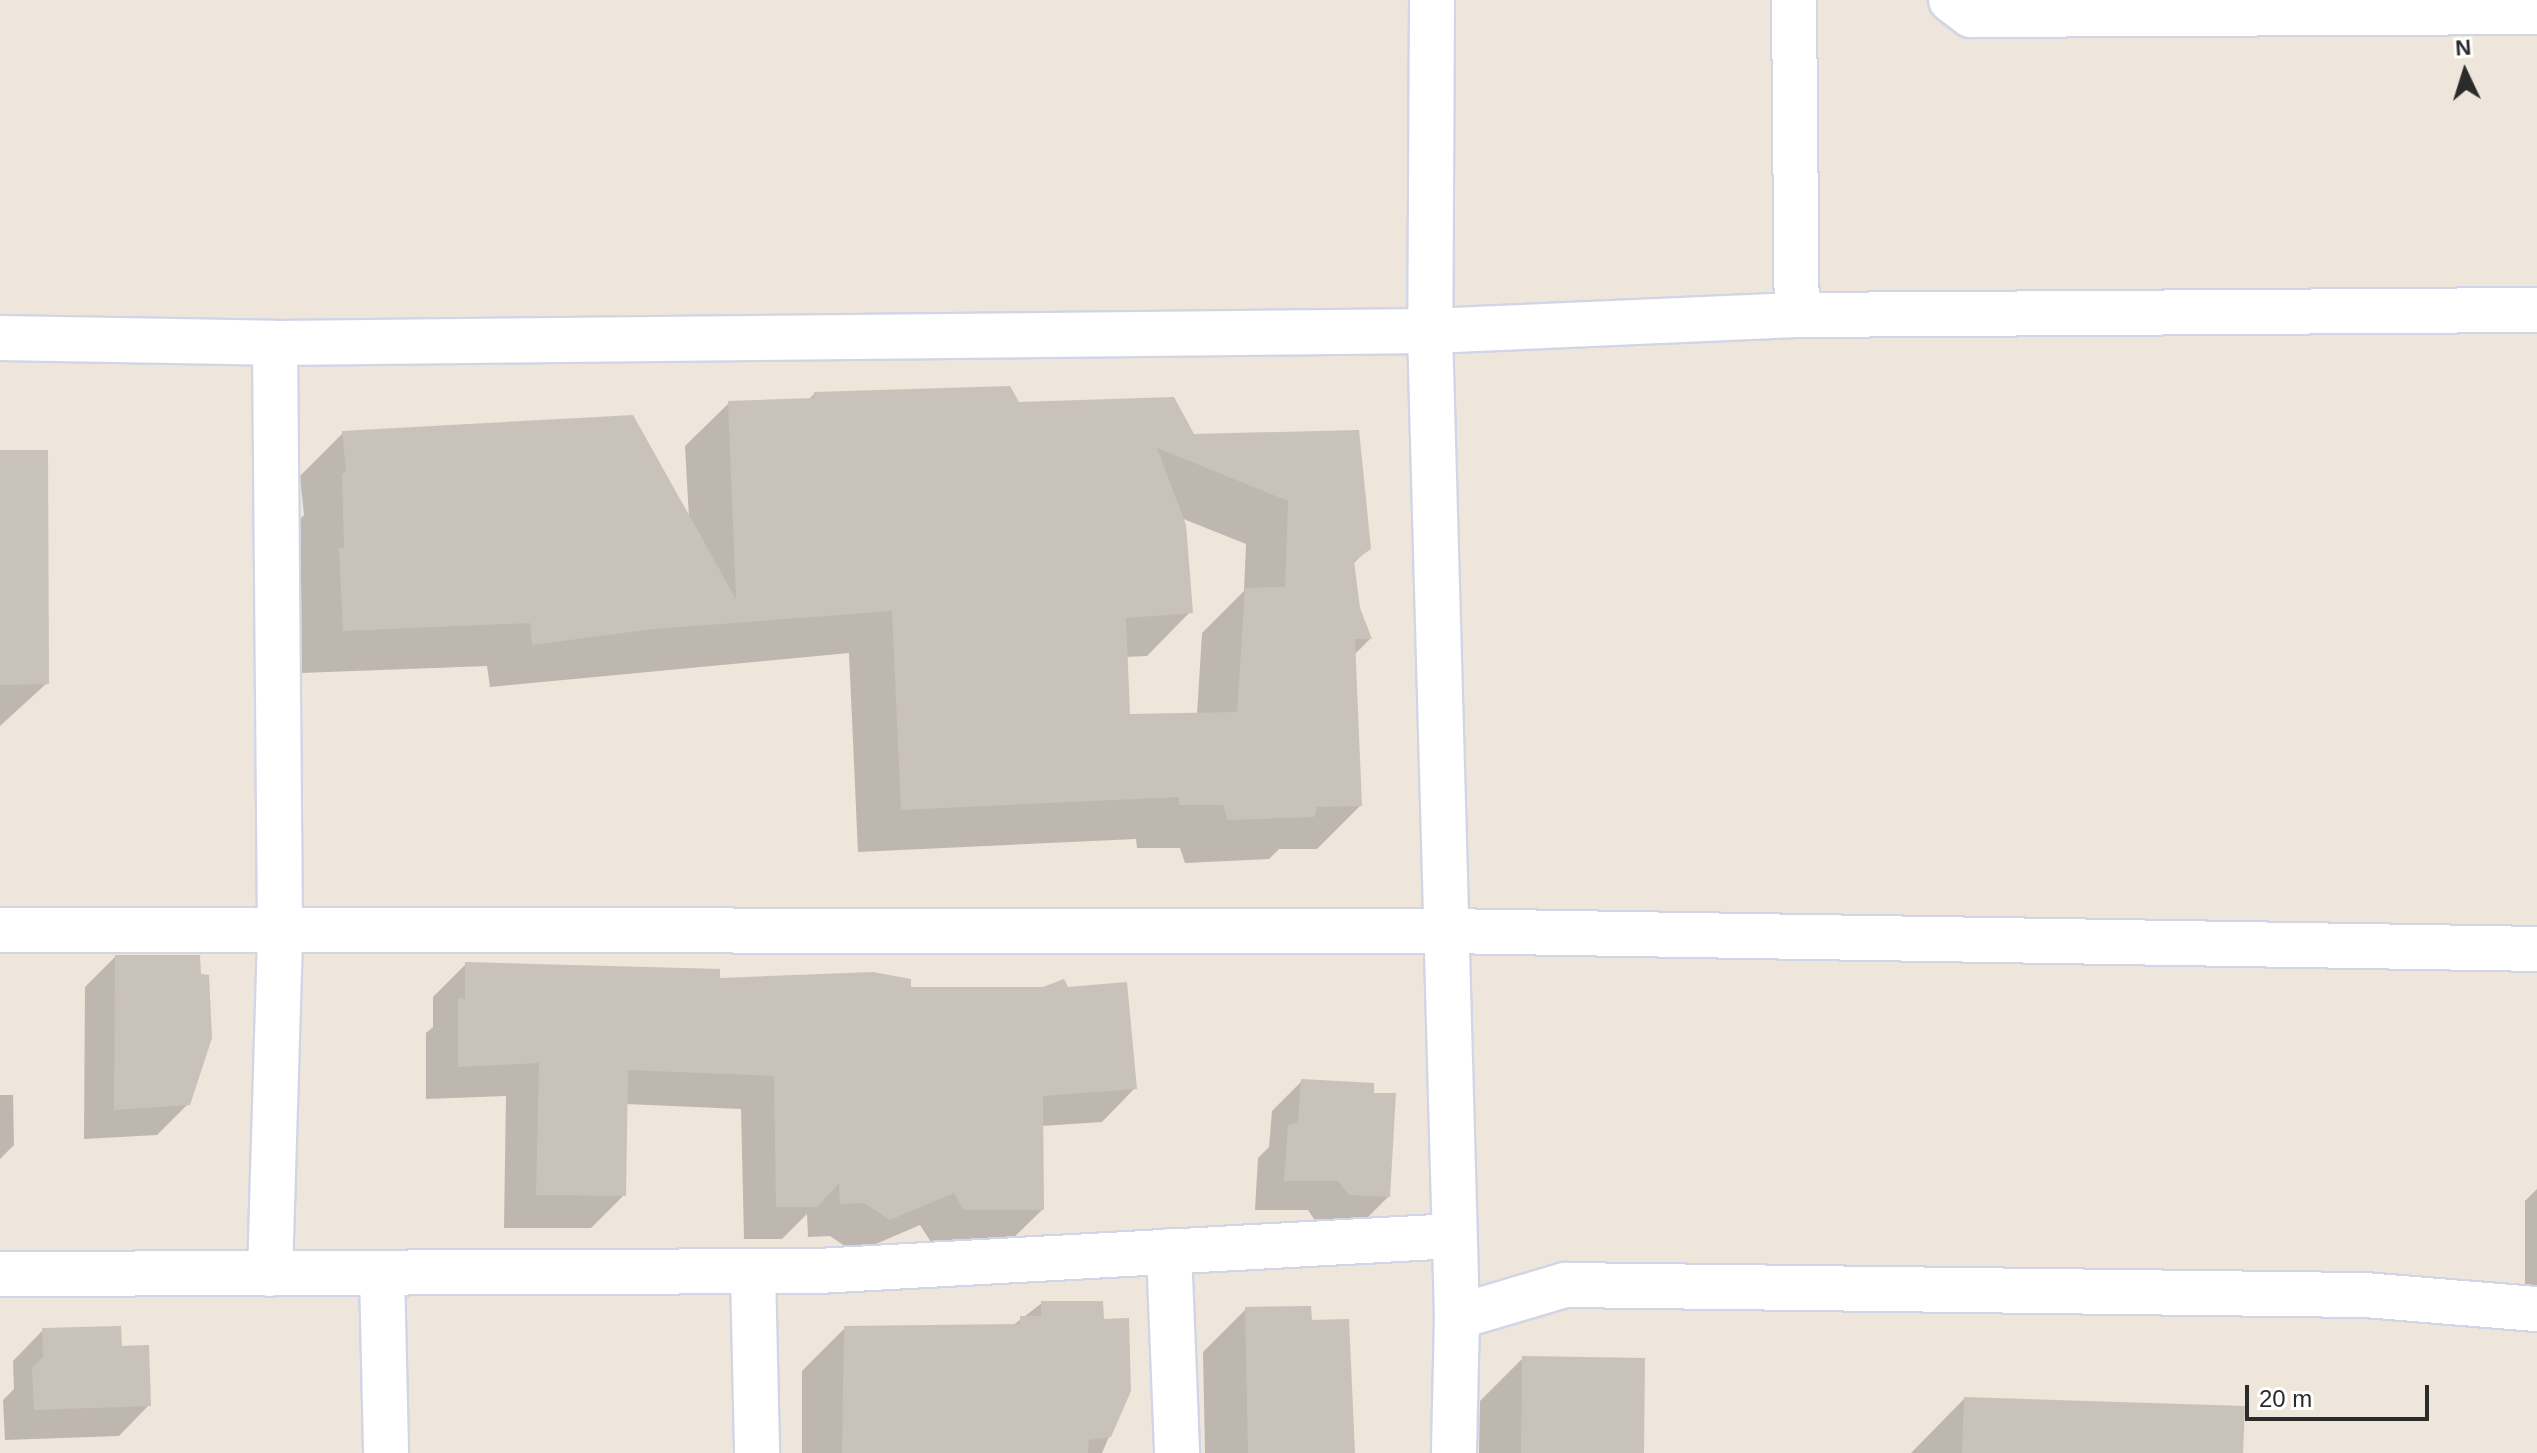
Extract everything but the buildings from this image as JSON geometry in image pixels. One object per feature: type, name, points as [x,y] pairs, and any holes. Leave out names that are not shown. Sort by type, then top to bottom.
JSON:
[{"type":"street","points":[[1432,0],[1430,331],[1444,931],[1457,1317],[1454,1453]]},
{"type":"street","points":[[1794,0],[1797,315]]},
{"type":"street","points":[[1951,0],[1971,15],[2097,7],[2270,6],[2537,12]]},
{"type":"street","points":[[0,338],[275,343],[1430,331],[1797,315],[2537,310]]},
{"type":"street","points":[[270,1274],[280,928],[275,343]]},
{"type":"street","points":[[0,930],[1444,931],[2537,949]]},
{"type":"street","points":[[0,1274],[753,1272],[1453,1236]]},
{"type":"street","points":[[1169,1251],[1177,1453]]},
{"type":"street","points":[[753,1272],[757,1453]]},
{"type":"street","points":[[382,1273],[386,1453]]},
{"type":"street","points":[[1457,1317],[1565,1285],[2365,1295],[2537,1309]]}]
